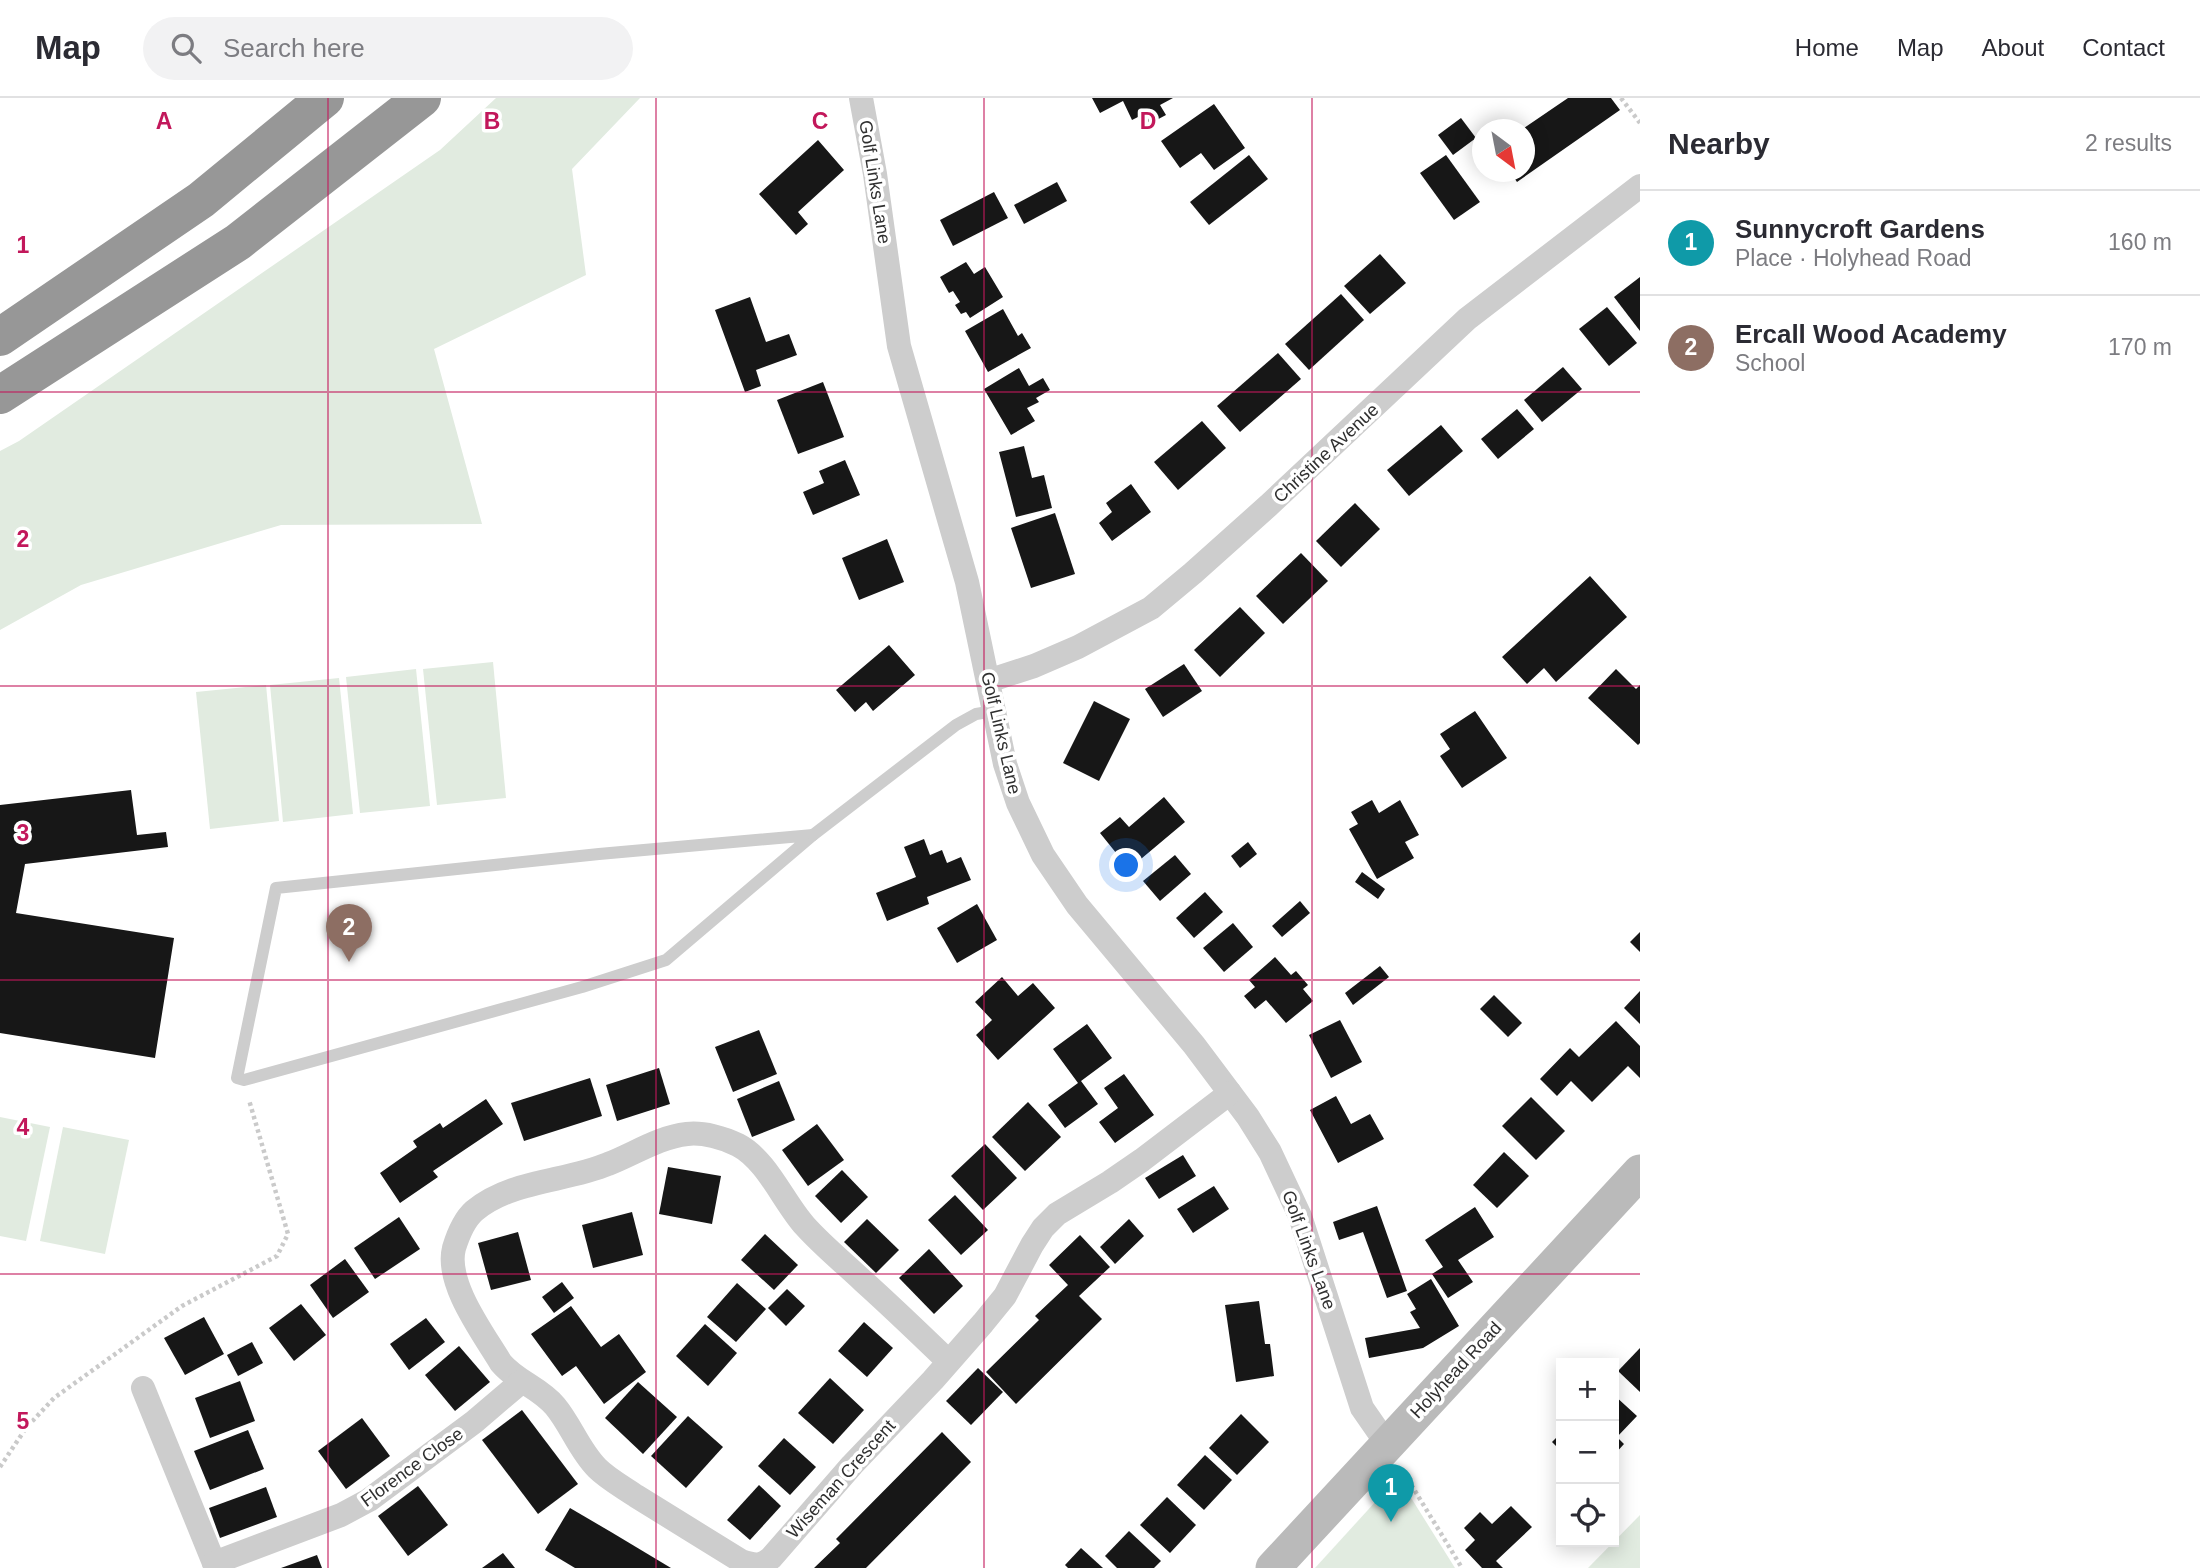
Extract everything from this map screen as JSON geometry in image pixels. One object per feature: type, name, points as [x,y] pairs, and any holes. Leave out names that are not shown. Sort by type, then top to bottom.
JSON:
[{"type":"highway","points":[[0,337],[201,201],[325,98]]},
{"type":"highway","points":[[0,395],[238,243],[422,98]]},
{"type":"main road","name":"Holyhead Road","points":[[1273,1568],[1640,1172]]},
{"type":"street","name":"Golf Links Lane","points":[[861,98],[875,174],[899,346],[967,582],[1005,764],[1018,803],[1043,855],[1077,905],[1194,1045],[1270,1152],[1294,1201],[1362,1408],[1387,1444]]},
{"type":"street","name":"Christine Avenue","points":[[988,681],[1034,666],[1078,647],[1151,608],[1279,496],[1467,319],[1640,186]]},
{"type":"street","name":"Wiseman Crescent","points":[[948,1361],[806,1227],[750,1153],[738,1145],[707,1135],[687,1134],[662,1140],[581,1174],[510,1191],[492,1199],[472,1213],[461,1229],[454,1250],[452,1269],[458,1289],[501,1363],[521,1382],[539,1391],[555,1406],[586,1455],[599,1470],[741,1561],[757,1567],[771,1558],[834,1485],[948,1361],[1005,1296],[1043,1228],[1057,1214],[1110,1182],[1230,1093]]},
{"type":"street","name":"Florence Close","points":[[143,1388],[215,1566],[341,1515],[369,1500],[474,1422],[521,1382]]},
{"type":"lane","points":[[813,835],[599,854],[276,888],[237,1078],[244,1080],[582,987],[666,960],[813,835],[956,725],[976,714],[994,711]]},
{"type":"path","points":[[1621,98],[1640,124]]},
{"type":"path","points":[[0,1467],[26,1428],[54,1398],[182,1306],[277,1256],[288,1234],[244,1080]]},
{"type":"path","points":[[1387,1444],[1462,1568]]},
{"type":"shaded area","points":[[496,98],[640,98],[572,169],[586,275],[434,349],[482,524],[281,525],[81,585],[0,630],[0,451],[19,441],[440,150]]},
{"type":"shaded area","points":[[493,662],[506,798],[437,805],[423,669]]},
{"type":"shaded area","points":[[416,669],[430,806],[360,813],[346,677]]},
{"type":"shaded area","points":[[339,678],[353,814],[283,822],[270,685]]},
{"type":"shaded area","points":[[266,685],[279,821],[210,829],[196,692]]},
{"type":"shaded area","points":[[0,1117],[50,1127],[26,1241],[0,1236]]},
{"type":"shaded area","points":[[63,1127],[129,1140],[105,1254],[40,1241]]},
{"type":"shaded area","points":[[1398,1477],[1455,1568],[1315,1568]]},
{"type":"shaded area","points":[[1640,1515],[1640,1568],[1588,1568],[1609,1547],[1619,1547],[1619,1536]]},
{"type":"building","points":[[1092,98],[1173,98],[1160,105],[1166,115],[1149,124],[1144,114],[1132,120],[1123,101],[1100,113]]},
{"type":"building","points":[[1568,98],[1611,98],[1620,110],[1535,169],[1535,120]]},
{"type":"building","points":[[1214,104],[1245,148],[1214,170],[1201,153],[1180,168],[1161,141]]},
{"type":"building","points":[[1461,118],[1472,133],[1472,141],[1453,155],[1438,135]]},
{"type":"building","points":[[818,140],[844,170],[798,212],[808,224],[796,235],[759,194]]},
{"type":"building","points":[[1249,155],[1268,179],[1209,225],[1190,202]]},
{"type":"building","points":[[1446,155],[1480,202],[1454,220],[1420,173]]},
{"type":"building","points":[[1057,182],[1067,201],[1024,224],[1014,205]]},
{"type":"building","points":[[994,192],[1008,218],[953,246],[940,220]]},
{"type":"building","points":[[1380,254],[1406,283],[1370,314],[1344,286]]},
{"type":"building","points":[[966,262],[974,274],[985,267],[1003,297],[970,318],[966,312],[961,314],[955,305],[960,302],[953,291],[949,293],[940,277]]},
{"type":"building","points":[[1640,277],[1640,331],[1614,297]]},
{"type":"building","points":[[1341,294],[1364,320],[1309,370],[1285,344]]},
{"type":"building","points":[[750,297],[766,342],[789,334],[797,355],[756,370],[761,386],[745,392],[715,310]]},
{"type":"building","points":[[1607,307],[1637,343],[1609,366],[1579,329]]},
{"type":"building","points":[[1003,309],[1018,336],[1022,333],[1031,348],[988,372],[965,331]]},
{"type":"building","points":[[1278,353],[1301,379],[1240,432],[1217,406]]},
{"type":"building","points":[[1563,367],[1582,389],[1542,422],[1524,400]]},
{"type":"building","points":[[1019,368],[1029,386],[1043,378],[1050,390],[1036,398],[1039,402],[1027,408],[1035,421],[1011,435],[984,389]]},
{"type":"building","points":[[823,382],[844,437],[798,454],[777,400]]},
{"type":"building","points":[[1517,409],[1534,429],[1498,459],[1481,439]]},
{"type":"building","points":[[1202,421],[1226,448],[1178,490],[1154,462]]},
{"type":"building","points":[[1441,425],[1463,451],[1409,496],[1387,470]]},
{"type":"building","points":[[1024,446],[1032,478],[1044,475],[1052,508],[1016,517],[999,452]]},
{"type":"building","points":[[845,460],[860,495],[813,515],[803,492],[824,483],[819,471]]},
{"type":"building","points":[[1131,484],[1151,512],[1112,541],[1099,523],[1112,512],[1106,503]]},
{"type":"building","points":[[1355,503],[1380,529],[1341,567],[1316,541]]},
{"type":"building","points":[[1055,513],[1075,574],[1031,588],[1011,528]]},
{"type":"building","points":[[887,539],[904,582],[859,600],[842,558]]},
{"type":"building","points":[[1301,553],[1328,581],[1283,624],[1256,596]]},
{"type":"building","points":[[1590,576],[1627,617],[1556,682],[1544,668],[1527,684],[1502,657]]},
{"type":"building","points":[[1240,607],[1265,633],[1220,677],[1194,650]]},
{"type":"building","points":[[889,645],[915,675],[873,711],[866,702],[855,712],[836,690]]},
{"type":"building","points":[[1184,664],[1202,691],[1163,717],[1145,689]]},
{"type":"building","points":[[1616,669],[1636,689],[1640,685],[1638,745],[1588,698]]},
{"type":"building","points":[[1094,701],[1130,719],[1099,781],[1063,763]]},
{"type":"building","points":[[1475,711],[1507,758],[1462,788],[1440,756],[1450,749],[1440,734]]},
{"type":"building","points":[[131,790],[137,835],[166,832],[168,847],[25,864],[16,913],[174,938],[155,1058],[0,1033],[0,805]]},
{"type":"building","points":[[1164,797],[1185,822],[1129,869],[1100,833],[1120,817],[1129,827]]},
{"type":"building","points":[[1372,800],[1379,813],[1400,800],[1419,835],[1405,842],[1414,858],[1377,879],[1349,829],[1358,824],[1351,812]]},
{"type":"building","points":[[924,839],[930,855],[942,850],[947,863],[961,857],[971,880],[927,897],[929,904],[887,921],[876,893],[916,877],[904,847]]},
{"type":"building","points":[[1248,842],[1257,854],[1240,868],[1231,856]]},
{"type":"building","points":[[1175,855],[1191,874],[1160,901],[1143,881]]},
{"type":"building","points":[[1362,872],[1385,889],[1378,899],[1355,882]]},
{"type":"building","points":[[1205,892],[1223,912],[1194,938],[1176,918]]},
{"type":"building","points":[[1300,901],[1310,913],[1282,937],[1272,926]]},
{"type":"building","points":[[977,904],[997,940],[957,963],[937,928]]},
{"type":"building","points":[[1233,923],[1253,947],[1224,972],[1203,948]]},
{"type":"building","points":[[1640,932],[1640,952],[1630,942]]},
{"type":"building","points":[[1275,957],[1291,975],[1296,971],[1308,985],[1303,989],[1313,1001],[1286,1023],[1266,1000],[1255,1009],[1244,996],[1255,987],[1249,980]]},
{"type":"building","points":[[1380,966],[1389,977],[1353,1005],[1345,993]]},
{"type":"building","points":[[1002,977],[1018,996],[1033,983],[1055,1008],[998,1060],[976,1035],[992,1020],[975,1002]]},
{"type":"building","points":[[1640,991],[1640,1024],[1624,1008]]},
{"type":"building","points":[[1494,995],[1522,1023],[1508,1037],[1480,1009]]},
{"type":"building","points":[[1340,1020],[1362,1062],[1331,1078],[1309,1035]]},
{"type":"building","points":[[1616,1021],[1640,1046],[1640,1078],[1628,1066],[1592,1102],[1571,1081],[1557,1096],[1540,1079],[1570,1048],[1579,1057]]},
{"type":"building","points":[[1087,1024],[1112,1058],[1081,1081],[1098,1104],[1065,1128],[1048,1105],[1078,1083],[1053,1049]]},
{"type":"building","points":[[759,1030],[777,1074],[733,1092],[715,1047]]},
{"type":"building","points":[[659,1068],[670,1104],[617,1121],[606,1085]]},
{"type":"building","points":[[1124,1074],[1154,1115],[1115,1143],[1099,1122],[1118,1108],[1104,1088]]},
{"type":"building","points":[[590,1078],[602,1116],[524,1141],[511,1103]]},
{"type":"building","points":[[779,1081],[795,1120],[752,1137],[737,1099]]},
{"type":"building","points":[[1336,1096],[1351,1124],[1370,1114],[1384,1139],[1338,1163],[1310,1110]]},
{"type":"building","points":[[1531,1097],[1565,1131],[1536,1160],[1502,1126]]},
{"type":"building","points":[[486,1099],[503,1124],[433,1171],[438,1177],[400,1203],[380,1173],[417,1147],[413,1141],[440,1123],[443,1128]]},
{"type":"building","points":[[1028,1102],[1061,1137],[1025,1171],[992,1137]]},
{"type":"building","points":[[817,1124],[844,1160],[808,1186],[782,1150]]},
{"type":"building","points":[[985,1144],[1017,1178],[983,1210],[951,1176]]},
{"type":"building","points":[[1504,1152],[1529,1176],[1497,1208],[1473,1185]]},
{"type":"building","points":[[1183,1155],[1196,1176],[1159,1199],[1145,1178]]},
{"type":"building","points":[[668,1167],[721,1176],[712,1224],[659,1214]]},
{"type":"building","points":[[842,1170],[868,1197],[841,1223],[815,1196]]},
{"type":"building","points":[[1214,1186],[1229,1209],[1193,1233],[1177,1209]]},
{"type":"building","points":[[955,1195],[988,1230],[961,1255],[928,1220]]},
{"type":"building","points":[[1377,1206],[1407,1291],[1387,1298],[1363,1232],[1339,1240],[1333,1222]]},
{"type":"building","points":[[1475,1207],[1494,1237],[1458,1260],[1473,1282],[1448,1298],[1432,1274],[1443,1267],[1425,1240]]},
{"type":"building","points":[[632,1212],[643,1255],[593,1268],[582,1225]]},
{"type":"building","points":[[399,1217],[420,1249],[375,1279],[354,1248]]},
{"type":"building","points":[[867,1219],[899,1250],[876,1273],[844,1242]]},
{"type":"building","points":[[1129,1219],[1144,1236],[1115,1264],[1100,1247]]},
{"type":"building","points":[[518,1232],[531,1280],[491,1290],[478,1243]]},
{"type":"building","points":[[765,1234],[798,1265],[774,1290],[741,1260]]},
{"type":"building","points":[[1080,1235],[1110,1267],[1079,1296],[1102,1319],[1016,1404],[986,1372],[1039,1320],[1035,1316],[1068,1285],[1049,1265]]},
{"type":"building","points":[[929,1249],[963,1286],[934,1314],[899,1278]]},
{"type":"building","points":[[345,1259],[369,1292],[333,1318],[310,1285]]},
{"type":"building","points":[[1431,1279],[1459,1326],[1423,1348],[1369,1358],[1365,1338],[1420,1328],[1410,1312],[1416,1309],[1407,1294]]},
{"type":"building","points":[[562,1282],[574,1298],[554,1313],[542,1297]]},
{"type":"building","points":[[737,1283],[766,1309],[736,1342],[707,1317]]},
{"type":"building","points":[[787,1289],[805,1306],[786,1326],[768,1308]]},
{"type":"building","points":[[1259,1301],[1265,1344],[1270,1344],[1274,1376],[1236,1382],[1225,1305]]},
{"type":"building","points":[[301,1304],[326,1335],[294,1361],[269,1328]]},
{"type":"building","points":[[571,1306],[601,1347],[619,1334],[646,1372],[604,1404],[576,1366],[562,1376],[531,1334]]},
{"type":"building","points":[[204,1317],[224,1354],[185,1375],[164,1338]]},
{"type":"building","points":[[426,1318],[445,1342],[409,1370],[390,1344]]},
{"type":"building","points":[[864,1322],[893,1348],[867,1377],[838,1351]]},
{"type":"building","points":[[705,1324],[737,1353],[708,1386],[676,1356]]},
{"type":"building","points":[[252,1342],[263,1363],[238,1376],[227,1355]]},
{"type":"building","points":[[459,1346],[490,1382],[455,1411],[425,1375]]},
{"type":"building","points":[[1640,1348],[1640,1392],[1619,1372]]},
{"type":"building","points":[[978,1368],[1003,1392],[971,1425],[946,1401]]},
{"type":"building","points":[[830,1378],[864,1410],[833,1444],[798,1413]]},
{"type":"building","points":[[240,1381],[255,1421],[210,1438],[195,1398]]},
{"type":"building","points":[[638,1382],[677,1417],[643,1454],[605,1418]]},
{"type":"building","points":[[1619,1400],[1637,1416],[1619,1435]]},
{"type":"building","points":[[522,1410],[578,1484],[538,1514],[482,1440]]},
{"type":"building","points":[[1241,1414],[1269,1442],[1237,1475],[1209,1448]]},
{"type":"building","points":[[688,1416],[723,1447],[686,1488],[651,1456]]},
{"type":"building","points":[[362,1418],[390,1456],[346,1489],[318,1451]]},
{"type":"building","points":[[248,1430],[264,1469],[210,1490],[194,1451]]},
{"type":"building","points":[[942,1432],[971,1462],[866,1568],[814,1568],[840,1543],[836,1539]]},
{"type":"building","points":[[784,1438],[816,1467],[790,1495],[758,1466]]},
{"type":"building","points":[[1205,1455],[1232,1480],[1204,1510],[1177,1485]]},
{"type":"building","points":[[759,1485],[781,1506],[750,1540],[727,1520]]},
{"type":"building","points":[[418,1486],[448,1525],[408,1556],[378,1516]]},
{"type":"building","points":[[266,1487],[277,1517],[220,1538],[209,1508]]},
{"type":"building","points":[[1167,1497],[1196,1525],[1170,1553],[1140,1525]]},
{"type":"building","points":[[1511,1506],[1532,1527],[1496,1561],[1503,1568],[1482,1568],[1465,1550],[1475,1540],[1464,1528],[1480,1512],[1492,1524]]},
{"type":"building","points":[[570,1508],[671,1568],[575,1568],[545,1550]]},
{"type":"building","points":[[1129,1531],[1161,1561],[1154,1568],[1117,1568],[1105,1556]]},
{"type":"building","points":[[1081,1548],[1103,1568],[1068,1568],[1065,1565]]},
{"type":"building","points":[[503,1553],[515,1568],[482,1568]]},
{"type":"building","points":[[317,1555],[322,1568],[281,1568]]},
{"type":"place","name":"Ercall Wood Academy","points":[[349,962]]},
{"type":"place","name":"Sunnycroft Gardens","points":[[1391,1522]]}]
